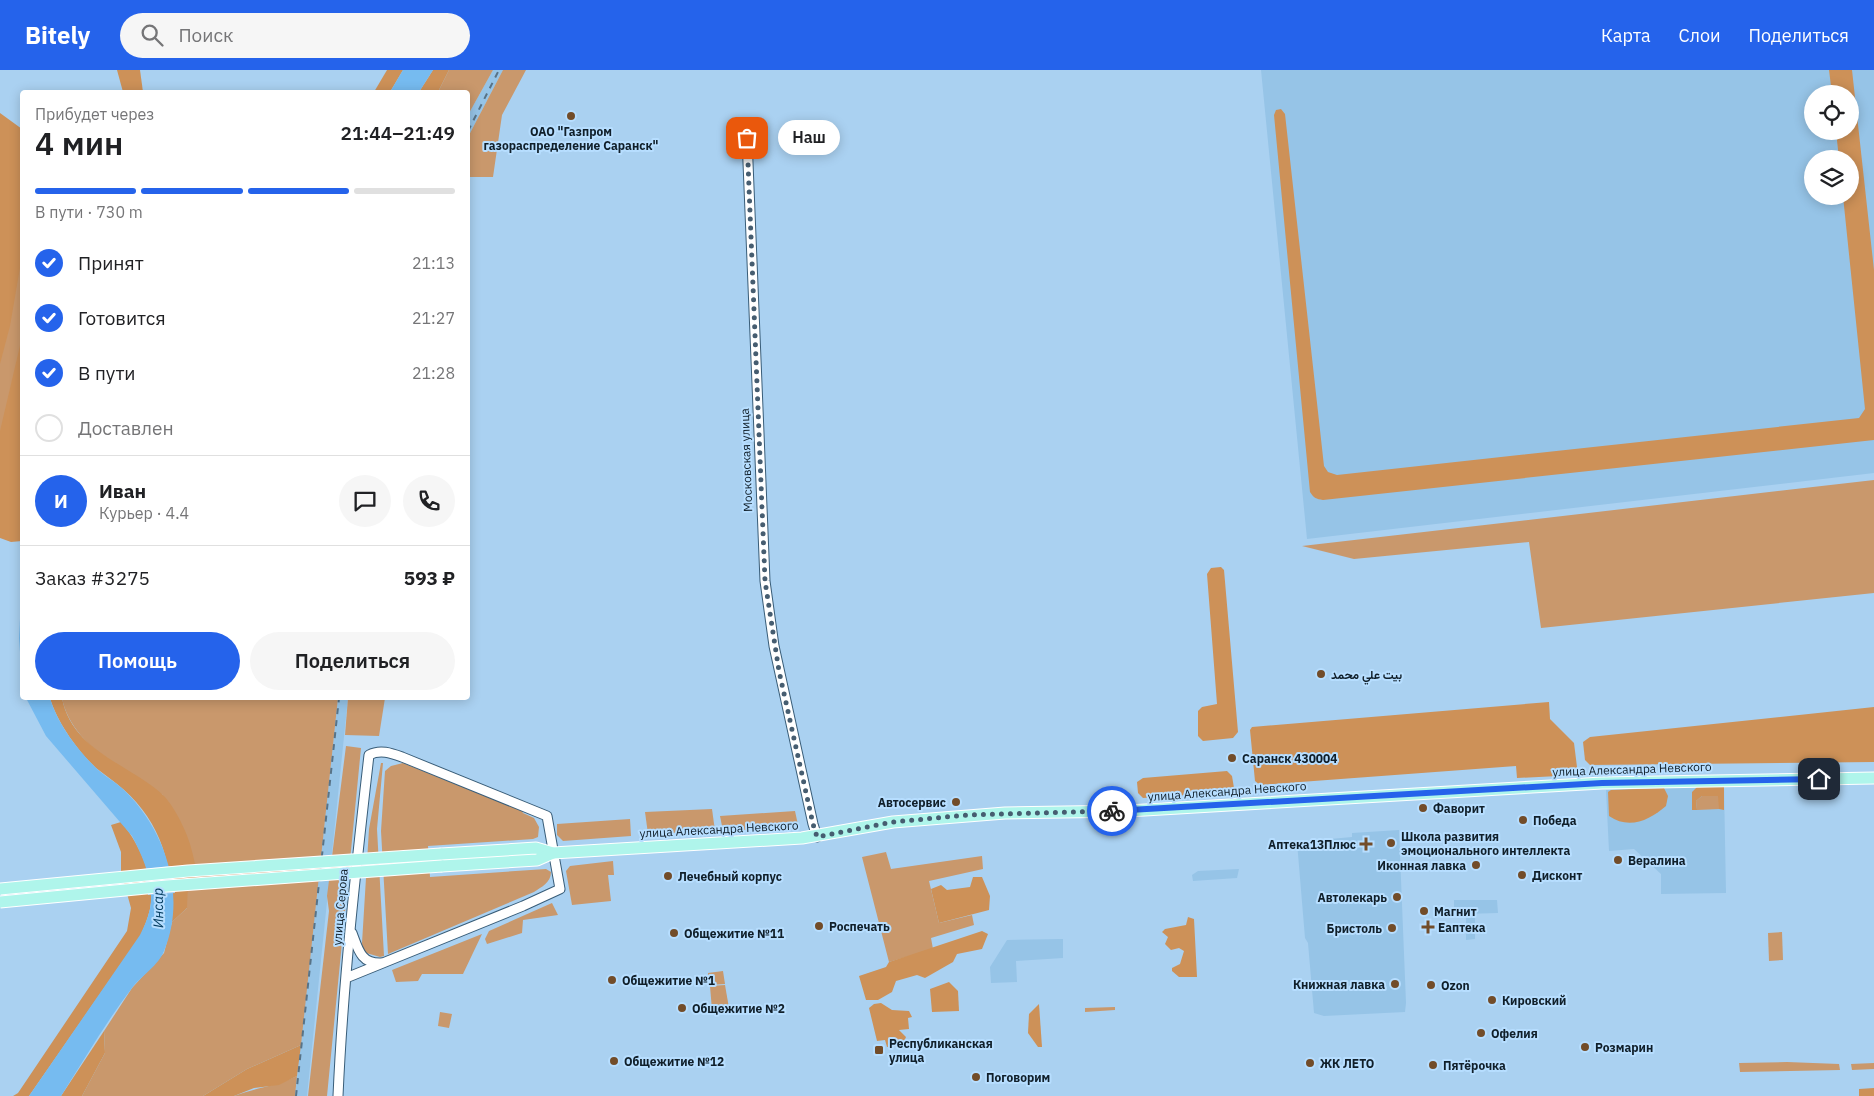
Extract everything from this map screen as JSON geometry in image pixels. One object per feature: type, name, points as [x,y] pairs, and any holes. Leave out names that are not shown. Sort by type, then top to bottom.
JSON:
[{"type":"main road","name":"улица Александра Невского","points":[[553,853],[817,837],[893,822],[1005,813],[1128,811],[1602,783],[1874,778]]},
{"type":"main road","points":[[0,889],[169,873],[441,854],[536,848],[553,853]]},
{"type":"main road","points":[[0,902],[167,886],[537,860],[553,853]]},
{"type":"street","name":"Московская улица","points":[[747,138],[766,587],[779,671],[817,837]]},
{"type":"street","name":"улица Серова","points":[[338,1096],[350,929],[369,755],[374,752],[388,752],[547,816],[553,853]]},
{"type":"street","points":[[346,978],[386,963],[560,889],[553,853]]},
{"type":"street","points":[[350,929],[363,959],[375,964],[386,963]]},
{"type":"street","points":[[344,999],[354,981],[367,970]]},
{"type":"shaded area","points":[[117,70],[140,70],[143,90],[122,90]]},
{"type":"shaded area","points":[[387,70],[403,70],[391,90],[375,90]]},
{"type":"shaded area","points":[[433,70],[449,70],[439,90],[420,90]]},
{"type":"shaded area","points":[[449,70],[493,70],[470,111],[470,90],[439,90]]},
{"type":"shaded area","points":[[493,70],[503,70],[470,133],[470,111]]},
{"type":"shaded area","points":[[503,70],[526,70],[502,115],[493,177],[470,177],[470,133]]},
{"type":"shaded area","points":[[1261,70],[1874,70],[1874,473],[1307,539]]},
{"type":"shaded area","points":[[1829,70],[1852,70],[1854,85],[1831,85]]},
{"type":"shaded area","points":[[1281,109],[1285,114],[1324,466],[1328,472],[1337,475],[1859,418],[1865,409],[1844,205],[1859,205],[1859,150],[1838,150],[1837,140],[1859,140],[1859,134],[1874,270],[1874,440],[1323,500],[1317,499],[1310,492],[1274,115],[1276,110]]},
{"type":"shaded area","points":[[0,113],[20,128],[20,268],[10,326],[0,364]]},
{"type":"shaded area","points":[[0,126],[20,141],[20,537],[0,530]]},
{"type":"shaded area","points":[[20,346],[20,541],[11,542],[0,538],[0,431]]},
{"type":"shaded area","points":[[1874,480],[1874,593],[1541,628],[1529,542],[1354,559],[1302,546]]},
{"type":"shaded area","points":[[1221,567],[1224,570],[1238,732],[1233,738],[1203,741],[1198,736],[1198,711],[1202,707],[1217,704],[1207,574],[1211,568]]},
{"type":"shaded area","points":[[51,700],[63,700],[68,716],[77,731],[103,754],[162,794],[179,818],[190,844],[195,878],[188,882],[187,908],[172,922],[171,884],[168,867],[157,833],[137,803],[123,789],[96,768],[82,753],[57,717]]},
{"type":"shaded area","points":[[63,700],[338,700],[301,1045],[247,1069],[203,1096],[82,1096],[105,1053],[104,1031],[132,988],[164,953],[172,922],[187,908],[163,795],[102,755],[76,730],[67,715]]},
{"type":"shaded area","points":[[338,700],[348,700],[307,1096],[295,1096]]},
{"type":"shaded area","points":[[348,700],[385,700],[379,736],[345,735]]},
{"type":"shaded area","points":[[1549,702],[1550,719],[1574,743],[1578,775],[1517,778],[1516,766],[1260,785],[1255,781],[1250,730],[1252,727]]},
{"type":"shaded area","points":[[1874,707],[1874,762],[1590,765],[1585,760],[1583,742],[1590,737]]},
{"type":"shaded area","points":[[346,746],[361,748],[327,1096],[308,1096],[329,911],[327,896]]},
{"type":"shaded area","points":[[381,763],[383,763],[377,829],[384,956],[380,957],[363,952],[362,943],[369,829]]},
{"type":"shaded area","points":[[403,763],[522,811],[534,818],[539,827],[538,837],[533,839],[428,846],[430,877],[546,869],[551,872],[551,876],[547,882],[534,892],[388,954],[381,831],[385,771],[391,766]]},
{"type":"shaded area","points":[[1227,771],[1232,776],[1234,788],[1230,792],[1143,798],[1138,793],[1137,782],[1143,778]]},
{"type":"shaded area","points":[[1724,786],[1726,893],[1661,894],[1661,874],[1634,849],[1609,851],[1606,790]]},
{"type":"shaded area","points":[[1724,786],[1724,810],[1719,809],[1718,796],[1702,796],[1696,801],[1697,810],[1692,810],[1692,792],[1697,787]]},
{"type":"shaded area","points":[[1664,788],[1668,796],[1666,806],[1646,819],[1632,823],[1609,816],[1608,792],[1611,790]]},
{"type":"shaded area","points":[[1702,796],[1719,796],[1719,809],[1697,810],[1696,801]]},
{"type":"shaded area","points":[[712,809],[715,831],[648,834],[645,812]]},
{"type":"shaded area","points":[[795,811],[798,825],[795,828],[723,831],[720,816]]},
{"type":"shaded area","points":[[630,819],[631,836],[563,841],[557,835],[557,824]]},
{"type":"shaded area","points":[[121,822],[140,852],[151,886],[150,909],[141,935],[29,1096],[13,1096],[18,1093],[127,931],[131,908],[121,872],[121,852],[111,825]]},
{"type":"shaded area","points":[[1399,830],[1405,1012],[1324,1016],[1314,1013],[1308,943],[1305,938],[1297,842],[1352,837],[1352,833]]},
{"type":"shaded area","points":[[886,852],[891,869],[982,856],[983,869],[929,881],[939,923],[972,915],[974,925],[931,938],[933,949],[889,962],[862,857]]},
{"type":"shaded area","points":[[613,861],[614,875],[608,875],[611,901],[572,905],[566,871],[570,866]]},
{"type":"shaded area","points":[[1239,869],[1237,878],[1193,881],[1192,875],[1198,871]]},
{"type":"shaded area","points":[[973,877],[982,877],[990,896],[989,910],[939,923],[931,889],[941,885],[947,890],[970,887]]},
{"type":"shaded area","points":[[1454,900],[1497,900],[1498,913],[1465,914],[1465,908],[1454,909]]},
{"type":"shaded area","points":[[552,903],[558,915],[523,920],[522,933],[487,944],[485,939],[489,931]]},
{"type":"shaded area","points":[[1475,915],[1475,939],[1466,940],[1466,916]]},
{"type":"shaded area","points":[[1188,917],[1194,919],[1197,977],[1179,977],[1172,971],[1172,968],[1180,964],[1184,951],[1179,948],[1171,950],[1165,944],[1168,937],[1162,932],[1165,929],[1186,925]]},
{"type":"shaded area","points":[[982,931],[988,934],[982,949],[957,954],[953,962],[925,978],[917,975],[896,981],[892,992],[878,1000],[866,1000],[859,976],[886,967],[889,962]]},
{"type":"shaded area","points":[[1782,932],[1783,960],[1769,961],[1768,933]]},
{"type":"shaded area","points":[[482,934],[463,974],[422,974],[418,981],[396,982],[392,970]]},
{"type":"shaded area","points":[[1063,939],[1063,958],[1016,961],[1017,982],[991,983],[990,967],[1007,940]]},
{"type":"shaded area","points":[[723,971],[725,984],[709,985],[708,973]]},
{"type":"shaded area","points":[[949,982],[958,991],[959,1011],[932,1012],[930,989]]},
{"type":"shaded area","points":[[725,985],[729,1008],[712,1010],[710,986]]},
{"type":"shaded area","points":[[881,1003],[892,1010],[909,1011],[912,1017],[908,1018],[909,1029],[899,1030],[906,1037],[902,1046],[887,1047],[885,1040],[877,1041],[869,1008],[874,1004]]},
{"type":"shaded area","points":[[1039,1004],[1042,1047],[1038,1047],[1028,1033],[1029,1014]]},
{"type":"shaded area","points":[[1115,1007],[1115,1010],[1085,1012],[1085,1008]]},
{"type":"shaded area","points":[[440,1012],[452,1014],[449,1028],[438,1026]]},
{"type":"shaded area","points":[[104,1031],[105,1053],[82,1096],[61,1096]]},
{"type":"shaded area","points":[[301,1045],[297,1076],[279,1085],[254,1088],[234,1096],[203,1096],[247,1069]]},
{"type":"shaded area","points":[[1739,1063],[1839,1064],[1840,1070],[1740,1072]]},
{"type":"shaded area","points":[[1874,1063],[1874,1069],[1852,1070],[1851,1064]]},
{"type":"shaded area","points":[[297,1076],[295,1096],[234,1096],[281,1082]]},
{"type":"shaded area","points":[[1874,1088],[1874,1096],[1859,1096],[1859,1089]]},
{"type":"water","points":[[403,70],[433,70],[420,90],[391,90]]},
{"type":"water","points":[[20,619],[20,652],[19,638]]},
{"type":"water","name":"Инсар","points":[[27,700],[51,700],[57,717],[81,752],[99,770],[125,791],[152,825],[168,865],[173,887],[173,908],[171,930],[162,956],[122,1001],[61,1096],[29,1096],[140,935],[146,922],[151,900],[147,871],[132,836],[46,736]]},
{"type":"pier","points":[[171,866],[175,893],[148,895],[143,869]]},
{"type":"railway","points":[[470,127],[499,70]]},
{"type":"railway","points":[[296,1096],[339,700]]},
{"type":"way so far","points":[[747,138],[761,521],[767,601],[779,671],[817,837],[893,822],[967,815],[1112,811]]},
{"type":"place","name":"ОАО \"Газпром газораспределение Саранск\"","points":[[571,116]]},
{"type":"place","name":"Наш","points":[[747,138]]},
{"type":"place","name":"بيت علي محمد","points":[[1321,674]]},
{"type":"place","name":"Саранск 430004","points":[[1232,758]]},
{"type":"place","name":"Автосервис","points":[[956,802]]},
{"type":"place","name":"Фаворит","points":[[1423,808]]},
{"type":"place","name":"Победа","points":[[1523,820]]},
{"type":"place","name":"Школа развития эмоционального интеллекта","points":[[1391,843]]},
{"type":"place","name":"Аптека13Плюс","points":[[1366,844]]},
{"type":"place","name":"Вералина","points":[[1618,860]]},
{"type":"place","name":"Иконная лавка","points":[[1476,865]]},
{"type":"place","name":"Дисконт","points":[[1522,875]]},
{"type":"place","name":"Лечебный корпус","points":[[668,876]]},
{"type":"place","name":"Автолекарь","points":[[1397,897]]},
{"type":"place","name":"Магнит","points":[[1424,911]]},
{"type":"place","name":"Роспечать","points":[[819,926]]},
{"type":"place","name":"Еаптека","points":[[1428,927]]},
{"type":"place","name":"Бристоль","points":[[1392,928]]},
{"type":"place","name":"Общежитие №11","points":[[674,933]]},
{"type":"place","name":"Общежитие №1","points":[[612,980]]},
{"type":"place","name":"Книжная лавка","points":[[1395,984]]},
{"type":"place","name":"Ozon","points":[[1431,985]]},
{"type":"place","name":"Кировский","points":[[1492,1000]]},
{"type":"place","name":"Общежитие №2","points":[[682,1008]]},
{"type":"place","name":"Офелия","points":[[1481,1033]]},
{"type":"place","name":"Розмарин","points":[[1585,1047]]},
{"type":"place","name":"Республиканская улица","points":[[879,1050]]},
{"type":"place","name":"Общежитие №12","points":[[614,1061]]},
{"type":"place","name":"ЖК ЛЕТО","points":[[1310,1063]]},
{"type":"place","name":"Пятёрочка","points":[[1433,1065]]},
{"type":"place","name":"Поговорим","points":[[976,1077]]},
{"type":"route","points":[[1112,811],[1602,783],[1819,779]]}]
